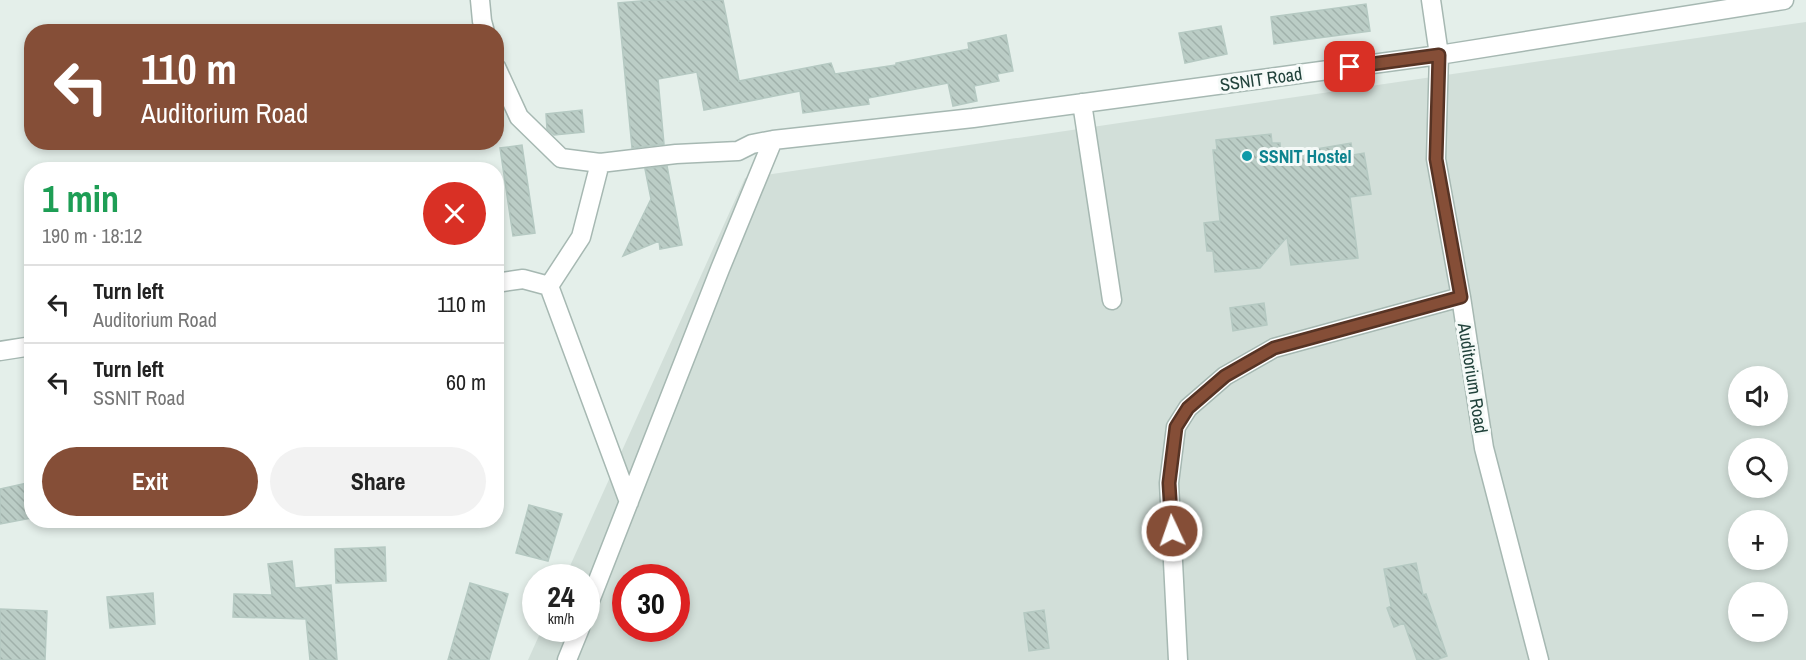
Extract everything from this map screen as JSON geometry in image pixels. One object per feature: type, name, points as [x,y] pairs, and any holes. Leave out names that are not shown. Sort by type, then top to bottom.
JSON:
[{"type":"street","points":[[480,0],[483,24]]},
{"type":"street","name":"Auditorium Road","points":[[1431,0],[1439,55],[1436,159],[1461,297],[1484,448],[1539,660]]},
{"type":"street","name":"SSNIT Road","points":[[504,84],[519,117],[561,158],[600,163],[676,154],[738,151],[752,144],[773,140],[973,118],[1439,55],[1784,0]]},
{"type":"street","points":[[1082,103],[1112,300]]},
{"type":"street","points":[[600,576],[773,140]]},
{"type":"street","points":[[549,286],[580,237],[600,163]]},
{"type":"street","points":[[504,282],[523,279],[549,286]]},
{"type":"street","points":[[549,286],[629,502]]},
{"type":"street","points":[[1178,660],[1169,483],[1176,427],[1188,408],[1225,376],[1274,348],[1461,297]]},
{"type":"street","points":[[0,351],[24,347]]},
{"type":"street","points":[[567,660],[574,642]]},
{"type":"shaded area","points":[[1806,22],[1806,660],[528,660],[536,642],[600,642],[600,564],[571,564],[745,178]]},
{"type":"building","points":[[652,0],[723,0],[739,81],[831,63],[835,74],[896,65],[896,63],[969,49],[968,43],[1006,35],[1013,71],[997,74],[999,81],[974,86],[977,101],[953,106],[948,83],[868,98],[869,104],[803,113],[800,91],[704,110],[697,72],[658,79],[664,144],[632,148],[618,3]]},
{"type":"building","points":[[1366,4],[1370,31],[1274,44],[1271,17]]},
{"type":"building","points":[[1221,26],[1227,54],[1185,63],[1179,33]]},
{"type":"building","points":[[582,110],[584,132],[554,135],[547,129],[546,114]]},
{"type":"building","points":[[1271,134],[1272,143],[1280,143],[1281,155],[1351,143],[1353,155],[1364,153],[1371,194],[1350,197],[1358,258],[1291,265],[1287,237],[1260,268],[1215,272],[1213,251],[1207,251],[1204,223],[1220,221],[1213,150],[1217,150],[1216,140]]},
{"type":"building","points":[[522,145],[535,233],[513,236],[504,162],[502,162],[500,150],[504,150],[504,147]]},
{"type":"building","points":[[667,166],[682,245],[660,249],[659,241],[623,256],[651,199],[645,169]]},
{"type":"building","points":[[1264,303],[1267,325],[1233,331],[1230,308]]},
{"type":"building","points":[[24,484],[24,520],[0,524],[0,489]]},
{"type":"building","points":[[529,505],[562,514],[548,561],[516,553]]},
{"type":"building","points":[[385,547],[386,581],[336,583],[335,549]]},
{"type":"building","points":[[292,561],[295,588],[331,585],[337,660],[310,660],[306,619],[233,617],[234,594],[272,595],[268,564]]},
{"type":"building","points":[[1416,563],[1423,595],[1426,594],[1447,656],[1436,660],[1417,660],[1404,623],[1394,627],[1387,608],[1391,606],[1384,569]]},
{"type":"building","points":[[470,583],[508,594],[489,660],[448,660]]},
{"type":"building","points":[[153,593],[155,624],[110,628],[107,597]]},
{"type":"building","points":[[0,609],[47,611],[45,660],[0,660]]},
{"type":"building","points":[[1044,610],[1049,648],[1029,651],[1024,613]]},
{"type":"place","name":"SSNIT Hostel","points":[[1247,156]]},
{"type":"route","points":[[1172,531],[1169,483],[1176,427],[1188,408],[1225,376],[1274,348],[1461,297],[1436,159],[1439,55],[1350,67]]}]
